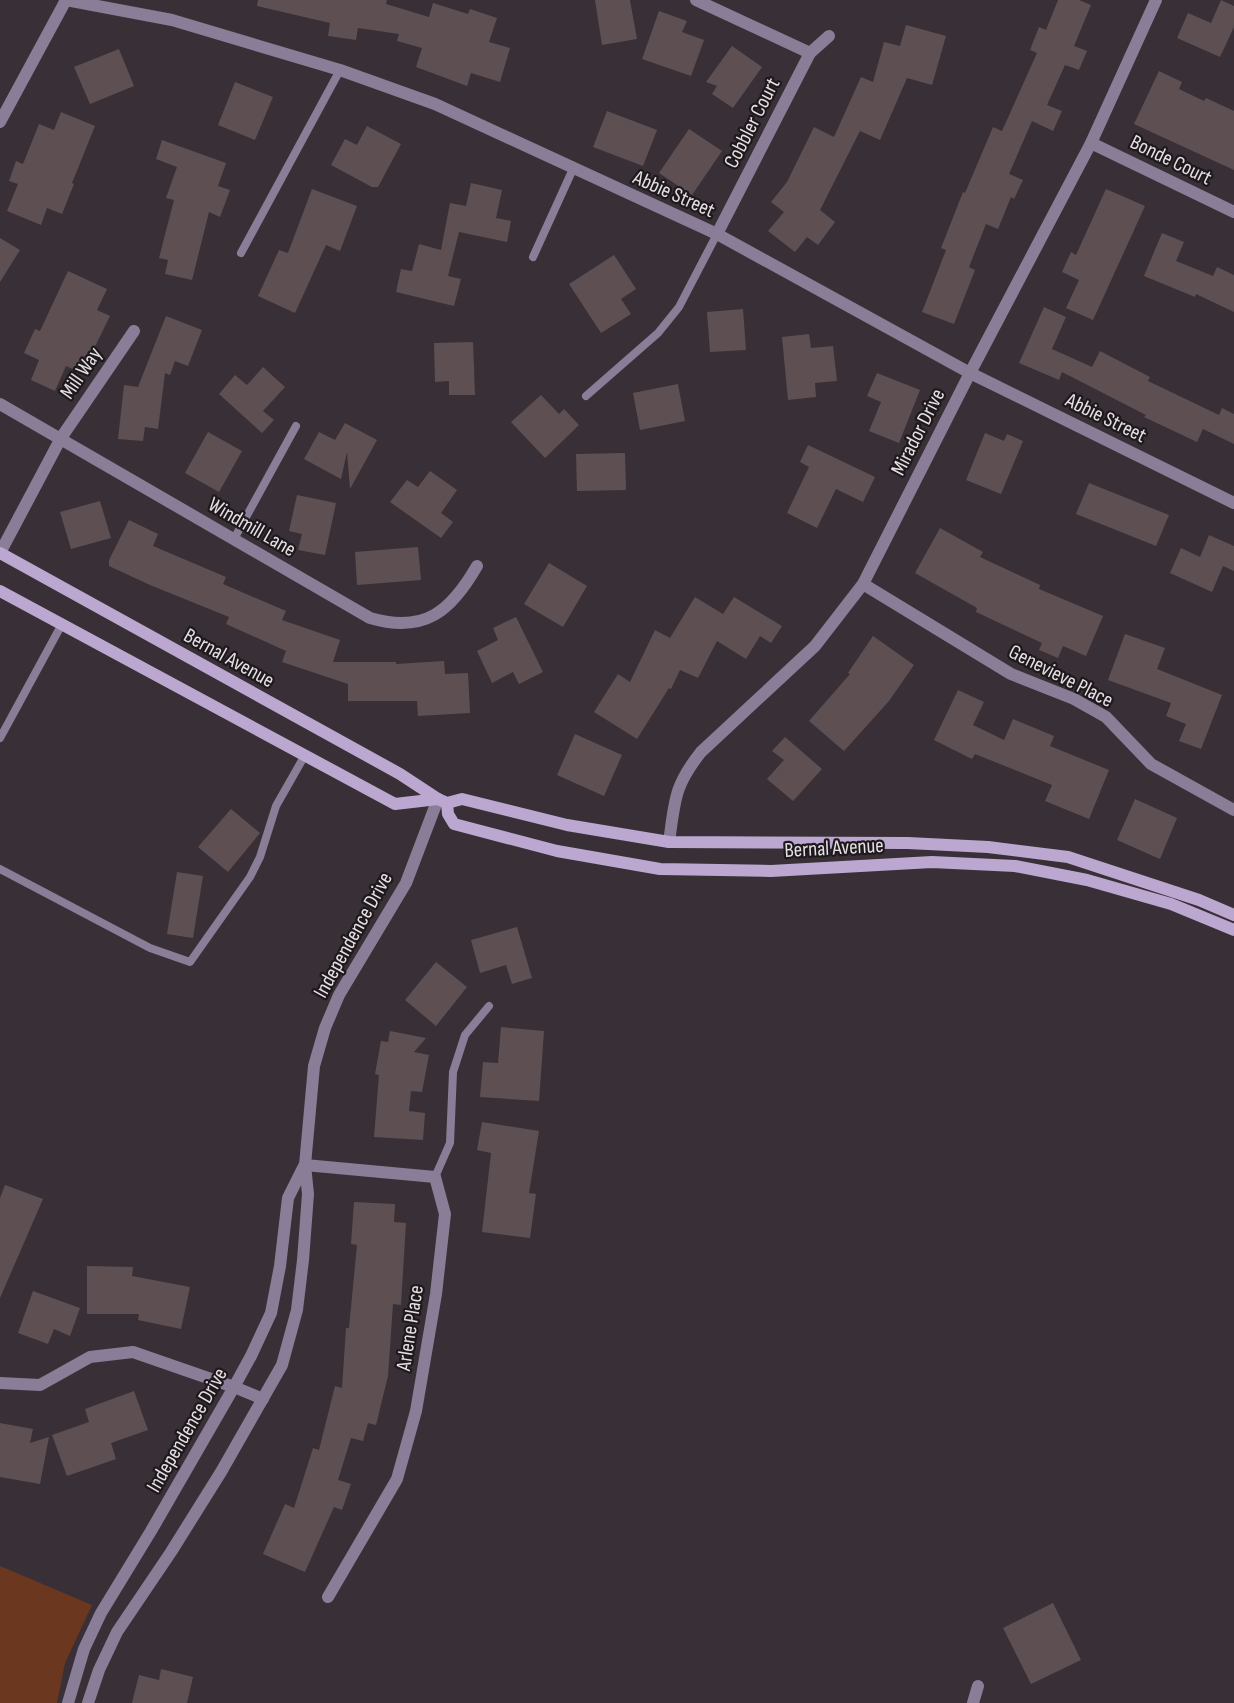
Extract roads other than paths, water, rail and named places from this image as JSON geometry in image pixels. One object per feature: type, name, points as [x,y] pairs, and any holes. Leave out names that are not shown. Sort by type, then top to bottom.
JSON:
[{"type":"main road","name":"Bernal Avenue","points":[[0,553],[400,774],[443,801],[453,824],[557,851],[660,869],[771,871],[932,862],[1015,866],[1087,880],[1171,904],[1234,930]]},
{"type":"main road","name":"Bernal Avenue","points":[[0,591],[395,804],[462,800],[567,825],[669,842],[908,843],[988,847],[1068,857],[1199,900],[1234,915]]},
{"type":"street","points":[[0,122],[66,0]]},
{"type":"street","name":"Abbie Street","points":[[66,0],[172,20],[340,70],[435,105],[717,234],[970,373],[1234,503]]},
{"type":"street","points":[[696,0],[810,53]]},
{"type":"street","name":"Mirador Drive","points":[[669,842],[675,794],[685,772],[701,752],[815,646],[863,584],[970,373],[1091,143],[1156,0]]},
{"type":"street","name":"Cobbler Court","points":[[717,234],[810,53],[829,36]]},
{"type":"street","name":"Bonde Court","points":[[1091,143],[1234,212]]},
{"type":"street","name":"Mill Way","points":[[0,553],[61,438],[134,331]]},
{"type":"street","name":"Windmill Lane","points":[[0,404],[370,618],[401,624],[436,614],[451,604],[477,566]]},
{"type":"street","name":"Genevieve Place","points":[[863,584],[1011,674],[1074,699],[1106,717],[1150,764],[1234,810]]},
{"type":"street","name":"Independence Drive","points":[[88,1703],[99,1670],[117,1632],[221,1472],[282,1365],[297,1310],[308,1194],[305,1165],[314,1066],[325,1028],[339,995],[406,883],[443,801]]},
{"type":"street","points":[[305,1165],[435,1177]]},
{"type":"street","name":"Independence Drive","points":[[68,1703],[84,1649],[101,1613],[234,1387],[270,1313],[280,1266],[288,1198],[305,1165]]},
{"type":"street","name":"Arlene Place","points":[[328,1597],[397,1479],[416,1411],[436,1294],[445,1214],[435,1177]]},
{"type":"street","points":[[0,1383],[40,1385],[90,1357],[133,1352],[263,1399]]},
{"type":"street","points":[[973,1703],[978,1686]]},
{"type":"lane","points":[[241,253],[340,70]]},
{"type":"lane","points":[[533,257],[573,169]]},
{"type":"lane","points":[[586,396],[658,333],[679,307],[717,234]]},
{"type":"lane","points":[[234,539],[296,426]]},
{"type":"lane","points":[[0,738],[62,624]]},
{"type":"lane","points":[[0,869],[150,948],[190,962],[250,877],[260,857],[276,806],[304,755]]},
{"type":"lane","points":[[435,1177],[450,1143],[453,1072],[465,1035],[489,1006]]}]
